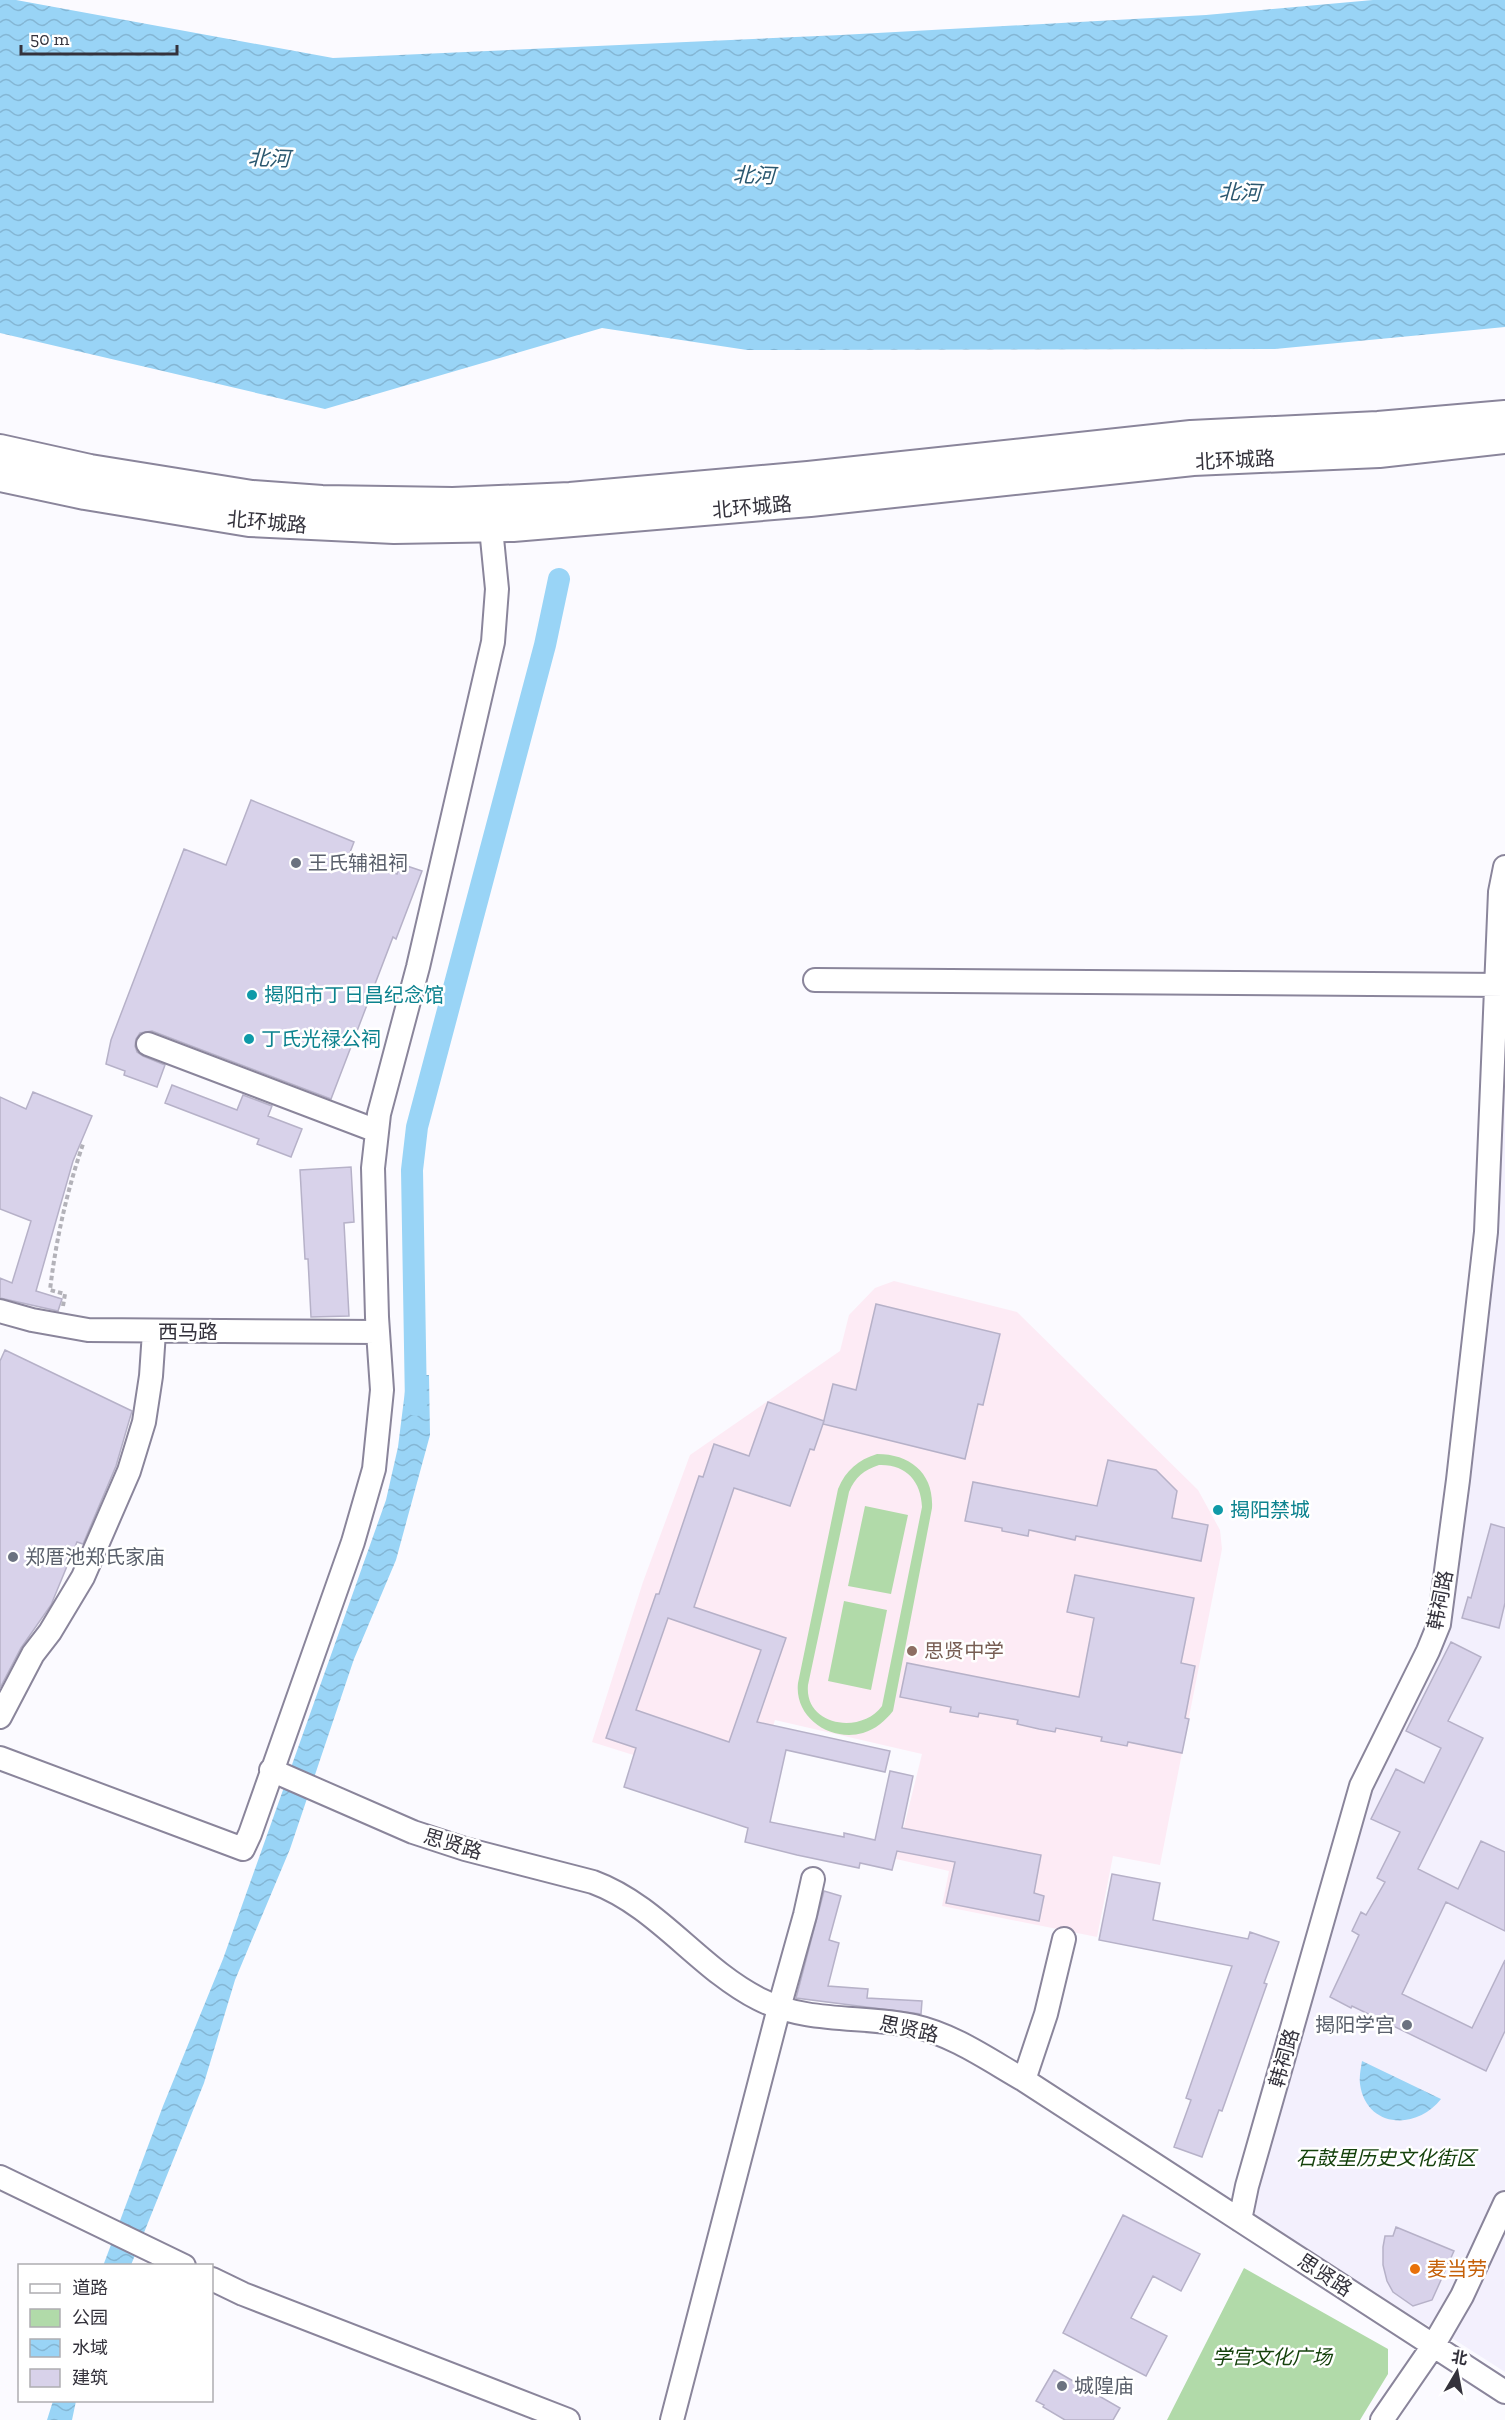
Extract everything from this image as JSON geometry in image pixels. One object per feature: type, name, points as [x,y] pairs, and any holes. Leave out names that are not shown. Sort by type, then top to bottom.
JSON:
[{"type":"main road","name":"北环城路","points":[[0,449],[90,469],[252,495],[322,500],[453,502],[606,494],[808,476],[1191,435],[1378,426],[1505,415]]},
{"type":"main road","name":"北环城路","points":[[0,477],[97,497],[249,522],[394,529],[491,528],[572,524],[810,502],[1193,461],[1379,453],[1505,439]]},
{"type":"main road","points":[[1471,443],[1505,452]]},
{"type":"street","points":[[0,1758],[243,1849],[276,1772],[353,1542],[374,1469],[382,1390],[373,1168],[376,1131],[418,967],[493,642],[497,589],[491,528]]},
{"type":"street","name":"韩祠路","points":[[1240,2220],[1247,2186],[1362,1786],[1428,1651],[1438,1624],[1495,1232],[1501,985],[1500,892],[1505,867]]},
{"type":"street","points":[[815,980],[1501,985]]},
{"type":"street","points":[[148,1044],[376,1131]]},
{"type":"street","name":"西马路","points":[[0,1311],[60,1326],[88,1330],[378,1332]]},
{"type":"street","points":[[0,1717],[33,1654],[50,1632],[82,1577],[129,1471],[144,1422],[151,1376],[154,1332]]},
{"type":"street","name":"思贤路","points":[[276,1772],[413,1832],[465,1849],[593,1881],[610,1888],[646,1912],[730,1982],[759,2000],[779,2008],[799,2015],[899,2024],[932,2031],[1024,2080],[1505,2392]]},
{"type":"street","points":[[672,2420],[813,1879]]},
{"type":"street","points":[[1024,2080],[1046,2014],[1064,1939]]},
{"type":"street","points":[[0,2177],[182,2264]]},
{"type":"street","points":[[1382,2420],[1433,2346],[1462,2296],[1505,2203]]},
{"type":"street","points":[[213,2279],[243,2294],[568,2420]]},
{"type":"path","points":[[60,1326],[65,1294],[50,1290],[53,1258],[72,1175],[83,1143]]},
{"type":"shaded area","name":"石鼓里历史文化街区","points":[[1505,978],[1505,2372],[1455,2340],[1409,2315],[1248,2210],[1359,1796],[1449,1625]]},
{"type":"shaded area","name":"思贤中学","points":[[894,1281],[1017,1312],[1198,1490],[1220,1530],[1222,1549],[1160,1865],[1113,1856],[1097,1937],[942,1906],[949,1871],[896,1859],[922,1754],[775,1720],[751,1792],[592,1742],[643,1582],[690,1455],[840,1351],[849,1315],[875,1288]]},
{"type":"green space","points":[[889,1455],[910,1462],[918,1468],[929,1485],[932,1508],[893,1711],[880,1724],[868,1731],[851,1735],[839,1734],[827,1730],[808,1717],[798,1696],[798,1683],[838,1489],[849,1471],[870,1456]],"holes":[[[879,1465],[889,1465],[904,1471],[915,1482],[919,1489],[922,1507],[882,1706],[873,1715],[861,1721],[836,1722],[815,1710],[809,1699],[808,1685],[849,1492],[854,1482],[864,1472]]]},
{"type":"green space","points":[[865,1506],[908,1515],[891,1594],[848,1586]]},
{"type":"green space","points":[[844,1601],[887,1610],[871,1690],[828,1681]]},
{"type":"green space","name":"学宫文化广场","points":[[1244,2268],[1388,2349],[1388,2374],[1360,2420],[1167,2420]]},
{"type":"water","name":"北河","points":[[0,0],[16,0],[333,58],[841,35],[1206,15],[1373,0],[1505,0],[1505,327],[1275,349],[747,350],[602,328],[325,409],[0,333]]},
{"type":"water","points":[[407,1375],[429,1375],[430,1435],[396,1560],[354,1659],[290,1849],[235,1980],[204,2083],[131,2264],[104,2264],[163,2106],[223,1959],[386,1500],[398,1447]]},
{"type":"water","points":[[1362,2061],[1441,2099],[1431,2109],[1406,2120],[1382,2117],[1364,2099],[1360,2084]]},
{"type":"water","points":[[53,2402],[76,2402],[72,2420],[47,2420]]},
{"type":"building","points":[[251,800],[354,842],[349,855],[397,874],[401,864],[422,871],[396,939],[393,937],[331,1099],[152,1031],[140,1033],[135,1046],[137,1052],[143,1056],[165,1065],[157,1087],[124,1075],[125,1071],[106,1064],[111,1040],[184,849],[226,865]]},
{"type":"building","points":[[172,1085],[237,1110],[243,1095],[272,1106],[268,1116],[302,1129],[291,1157],[257,1144],[259,1139],[165,1103]]},
{"type":"building","points":[[33,1092],[92,1116],[73,1161],[36,1291],[62,1299],[58,1311],[0,1298],[0,1278],[12,1283],[31,1221],[0,1209],[0,1097],[26,1109]]},
{"type":"building","points":[[351,1167],[354,1222],[344,1223],[349,1316],[311,1317],[300,1170]]},
{"type":"building","points":[[876,1304],[1000,1334],[983,1405],[978,1404],[965,1459],[823,1424],[833,1384],[856,1390]]},
{"type":"building","points":[[5,1350],[132,1411],[116,1466],[83,1544],[77,1542],[51,1605],[21,1648],[0,1688],[0,1361]]},
{"type":"building","points":[[768,1402],[824,1421],[814,1450],[810,1449],[790,1506],[734,1488],[694,1607],[786,1638],[757,1722],[890,1751],[885,1772],[786,1750],[770,1822],[844,1837],[844,1833],[875,1840],[890,1771],[913,1776],[902,1828],[1041,1855],[1034,1893],[1044,1896],[1039,1921],[946,1903],[955,1862],[897,1851],[892,1870],[860,1863],[859,1868],[797,1855],[745,1842],[748,1828],[624,1787],[636,1748],[606,1738],[699,1476],[703,1477],[714,1444],[749,1456]],"holes":[[[668,1618],[761,1650],[729,1742],[636,1710]]]},
{"type":"building","points":[[1108,1460],[1156,1470],[1177,1491],[1172,1518],[1208,1525],[1201,1561],[1076,1536],[1075,1540],[1029,1530],[1028,1536],[965,1521],[973,1482],[1097,1506]]},
{"type":"building","points":[[1491,1524],[1505,1528],[1505,1603],[1499,1628],[1462,1618],[1468,1597],[1471,1598]]},
{"type":"building","points":[[1075,1575],[1194,1598],[1181,1663],[1195,1666],[1185,1718],[1189,1719],[1182,1753],[1128,1742],[1127,1746],[1101,1741],[1102,1737],[1056,1728],[1055,1732],[1039,1729],[1017,1724],[1018,1720],[979,1713],[978,1717],[950,1712],[951,1707],[900,1697],[907,1663],[1079,1697],[1094,1618],[1067,1612]]},
{"type":"building","points":[[1451,1642],[1481,1657],[1448,1721],[1483,1738],[1418,1869],[1458,1889],[1481,1841],[1505,1852],[1505,1931],[1446,1902],[1402,1994],[1472,2028],[1505,1960],[1505,2031],[1486,2071],[1330,1997],[1359,1935],[1352,1931],[1361,1912],[1366,1915],[1385,1882],[1377,1878],[1400,1832],[1371,1819],[1396,1769],[1424,1783],[1441,1748],[1406,1731]]},
{"type":"building","points":[[1112,1874],[1160,1883],[1153,1920],[1248,1939],[1250,1932],[1279,1942],[1264,1983],[1267,1984],[1222,2111],[1219,2110],[1202,2157],[1174,2147],[1191,2100],[1186,2098],[1232,1966],[1099,1940]]},
{"type":"building","points":[[824,1891],[841,1896],[829,1940],[839,1943],[828,1986],[868,1989],[867,1998],[922,2001],[921,2014],[796,1998]]},
{"type":"building","points":[[1123,2215],[1200,2254],[1181,2291],[1153,2276],[1131,2318],[1167,2336],[1146,2376],[1063,2333]]},
{"type":"building","name":"麦当劳","points":[[1396,2227],[1454,2251],[1432,2300],[1413,2306],[1393,2292],[1387,2281],[1383,2265],[1383,2247],[1385,2236],[1393,2236]]},
{"type":"building","name":"城隍庙","points":[[1054,2370],[1120,2408],[1113,2420],[1065,2420],[1043,2407],[1044,2405],[1036,2401]]},
{"type":"waterway","points":[[416,1405],[412,1170],[417,1127],[545,645],[559,579]]},
{"type":"place","name":"王氏辅祖祠","points":[[296,863]]},
{"type":"place","name":"揭阳市丁日昌纪念馆","points":[[252,995]]},
{"type":"place","name":"丁氏光禄公祠","points":[[249,1039]]},
{"type":"place","name":"揭阳禁城","points":[[1218,1510]]},
{"type":"place","name":"郑厝池郑氏家庙","points":[[13,1557]]},
{"type":"place","name":"思贤中学","points":[[912,1651]]},
{"type":"place","name":"揭阳学宫","points":[[1407,2025]]},
{"type":"place","name":"麦当劳","points":[[1415,2269]]},
{"type":"place","name":"城隍庙","points":[[1062,2386]]}]
